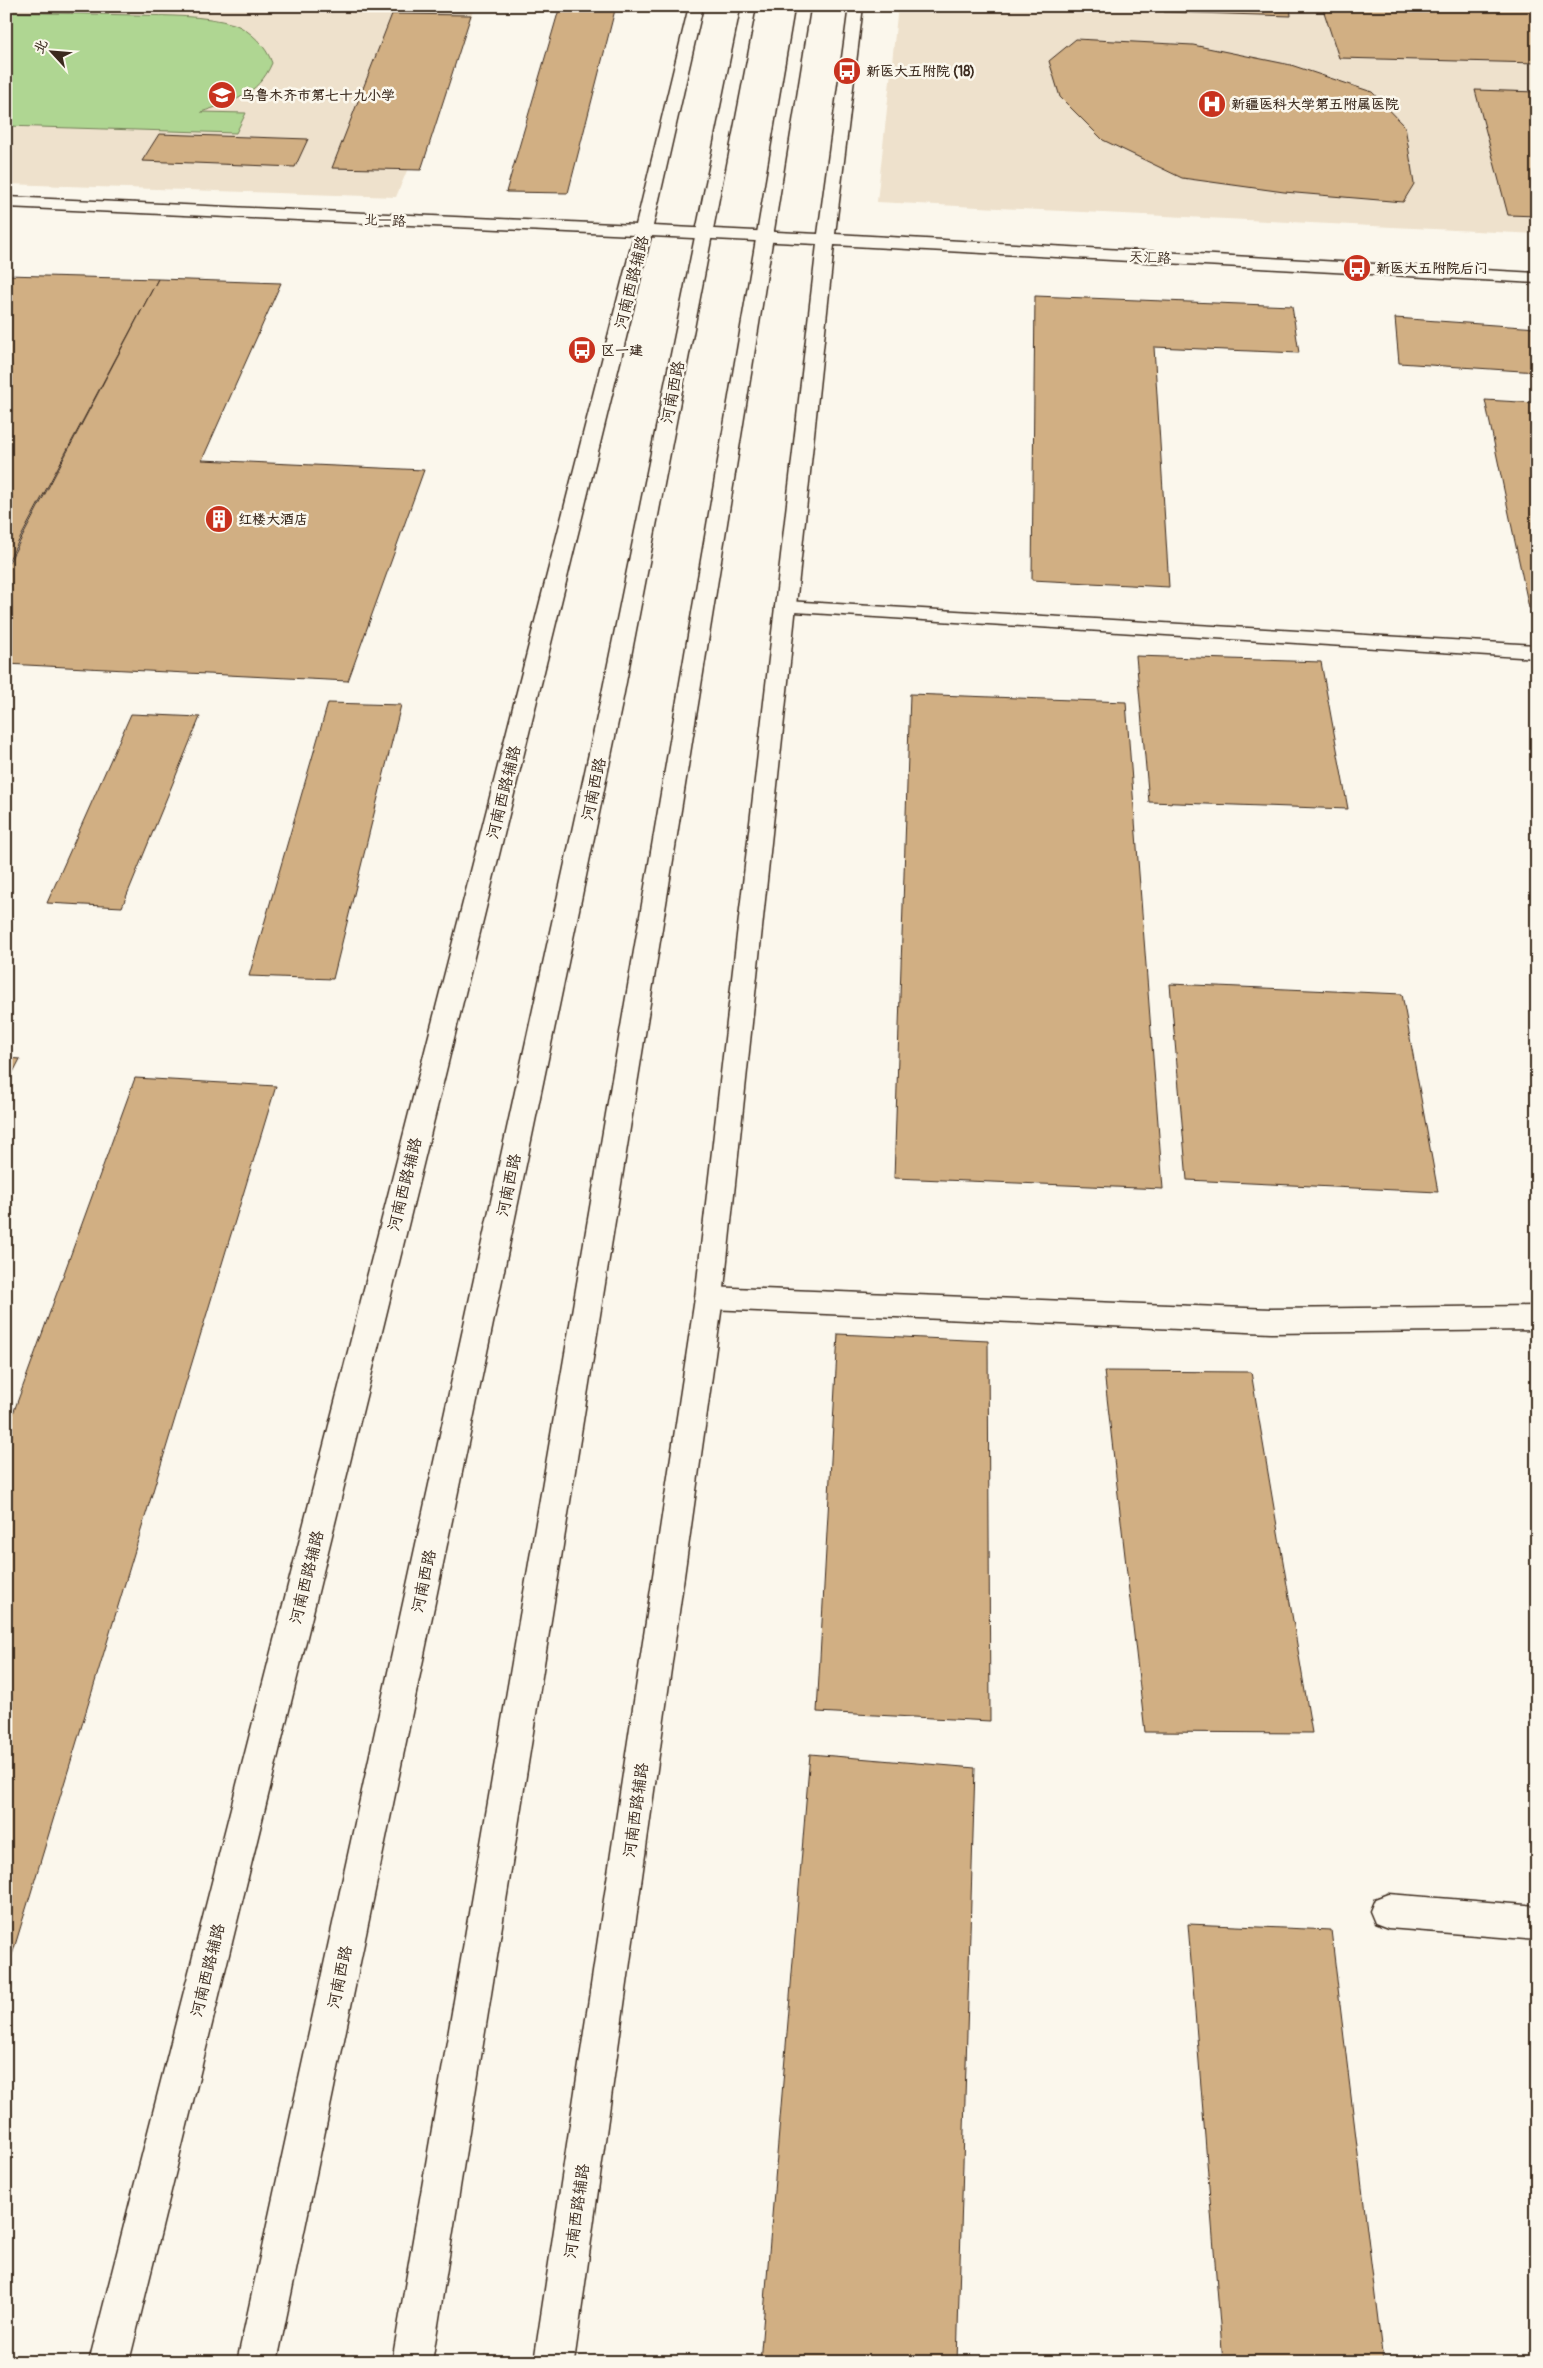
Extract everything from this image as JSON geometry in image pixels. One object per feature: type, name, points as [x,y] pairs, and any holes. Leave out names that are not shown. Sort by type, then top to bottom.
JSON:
[{"type":"street","name":"河南西路辅路","points":[[108,2362],[643,233],[696,6]]},
{"type":"street","name":"河南西路","points":[[257,2362],[611,703],[702,235],[749,6]]},
{"type":"street","points":[[412,2362],[764,236],[804,6]]},
{"type":"street","name":"河南西路辅路","points":[[554,2362],[709,1298],[826,239],[856,6]]},
{"type":"street","name":"北一路","points":[[6,202],[643,233],[764,236]]},
{"type":"street","name":"天汇路","points":[[764,236],[1537,278]]},
{"type":"street","points":[[786,607],[1537,652]]},
{"type":"street","points":[[709,1298],[1271,1321],[1537,1318]]},
{"type":"street","points":[[1388,1911],[1537,1923]]},
{"type":"shaded area","name":"乌鲁木齐市第七十九小学","points":[[6,6],[476,6],[396,197],[6,184]]},
{"type":"shaded area","name":"新疆医科大学第五附属医院","points":[[898,6],[1537,6],[1537,234],[877,202]]},
{"type":"green space","points":[[6,12],[198,17],[222,21],[234,24],[252,35],[262,45],[272,63],[259,83],[243,96],[201,112],[246,113],[236,133],[6,126]]},
{"type":"building","points":[[349,6],[459,6],[458,9]]},
{"type":"building","points":[[560,6],[616,6],[568,193],[506,192]]},
{"type":"building","points":[[1164,6],[1290,6],[1291,16],[1164,12]]},
{"type":"building","points":[[1322,6],[1537,6],[1537,63],[1339,58]]},
{"type":"building","points":[[392,14],[471,15],[421,170],[332,168]]},
{"type":"building","points":[[1076,39],[1193,45],[1291,65],[1372,92],[1405,126],[1414,184],[1403,202],[1284,192],[1182,178],[1103,140],[1060,97],[1049,61]]},
{"type":"building","points":[[1475,90],[1537,92],[1537,216],[1508,215]]},
{"type":"building","points":[[159,134],[308,139],[295,167],[142,161]]},
{"type":"building","points":[[6,275],[158,279],[6,565]]},
{"type":"building","name":"红楼大酒店","points":[[158,279],[281,283],[202,460],[424,470],[348,681],[6,664],[6,568]]},
{"type":"building","points":[[1035,296],[1292,306],[1299,353],[1154,347],[1169,587],[1032,580]]},
{"type":"building","points":[[1395,318],[1537,328],[1537,372],[1399,363]]},
{"type":"building","points":[[1485,400],[1537,403],[1537,608],[1529,608]]},
{"type":"building","points":[[1136,656],[1321,662],[1348,809],[1149,802]]},
{"type":"building","points":[[910,694],[1126,702],[1163,1189],[894,1178]]},
{"type":"building","points":[[328,703],[401,705],[333,979],[249,976]]},
{"type":"building","points":[[131,714],[200,717],[122,907],[47,903]]},
{"type":"building","points":[[1170,984],[1402,994],[1438,1192],[1187,1180]]},
{"type":"building","points":[[6,1058],[20,1059],[6,1086]]},
{"type":"building","points":[[135,1078],[276,1086],[6,1975],[6,1433]]},
{"type":"building","points":[[838,1334],[988,1341],[990,1721],[817,1712]]},
{"type":"building","points":[[1104,1371],[1251,1372],[1312,1733],[1145,1732]]},
{"type":"building","points":[[810,1754],[975,1768],[957,2362],[760,2362]]},
{"type":"building","points":[[1188,1924],[1331,1930],[1383,2362],[1223,2362]]},
{"type":"place","name":"新医大五附院 (18)","points":[[847,71]]},
{"type":"place","name":"乌鲁木齐市第七十九小学","points":[[222,95]]},
{"type":"place","name":"新疆医科大学第五附属医院","points":[[1212,104]]},
{"type":"place","name":"新医大五附院后门","points":[[1357,268]]},
{"type":"place","name":"区一建","points":[[582,350]]},
{"type":"place","name":"红楼大酒店","points":[[219,519]]}]
